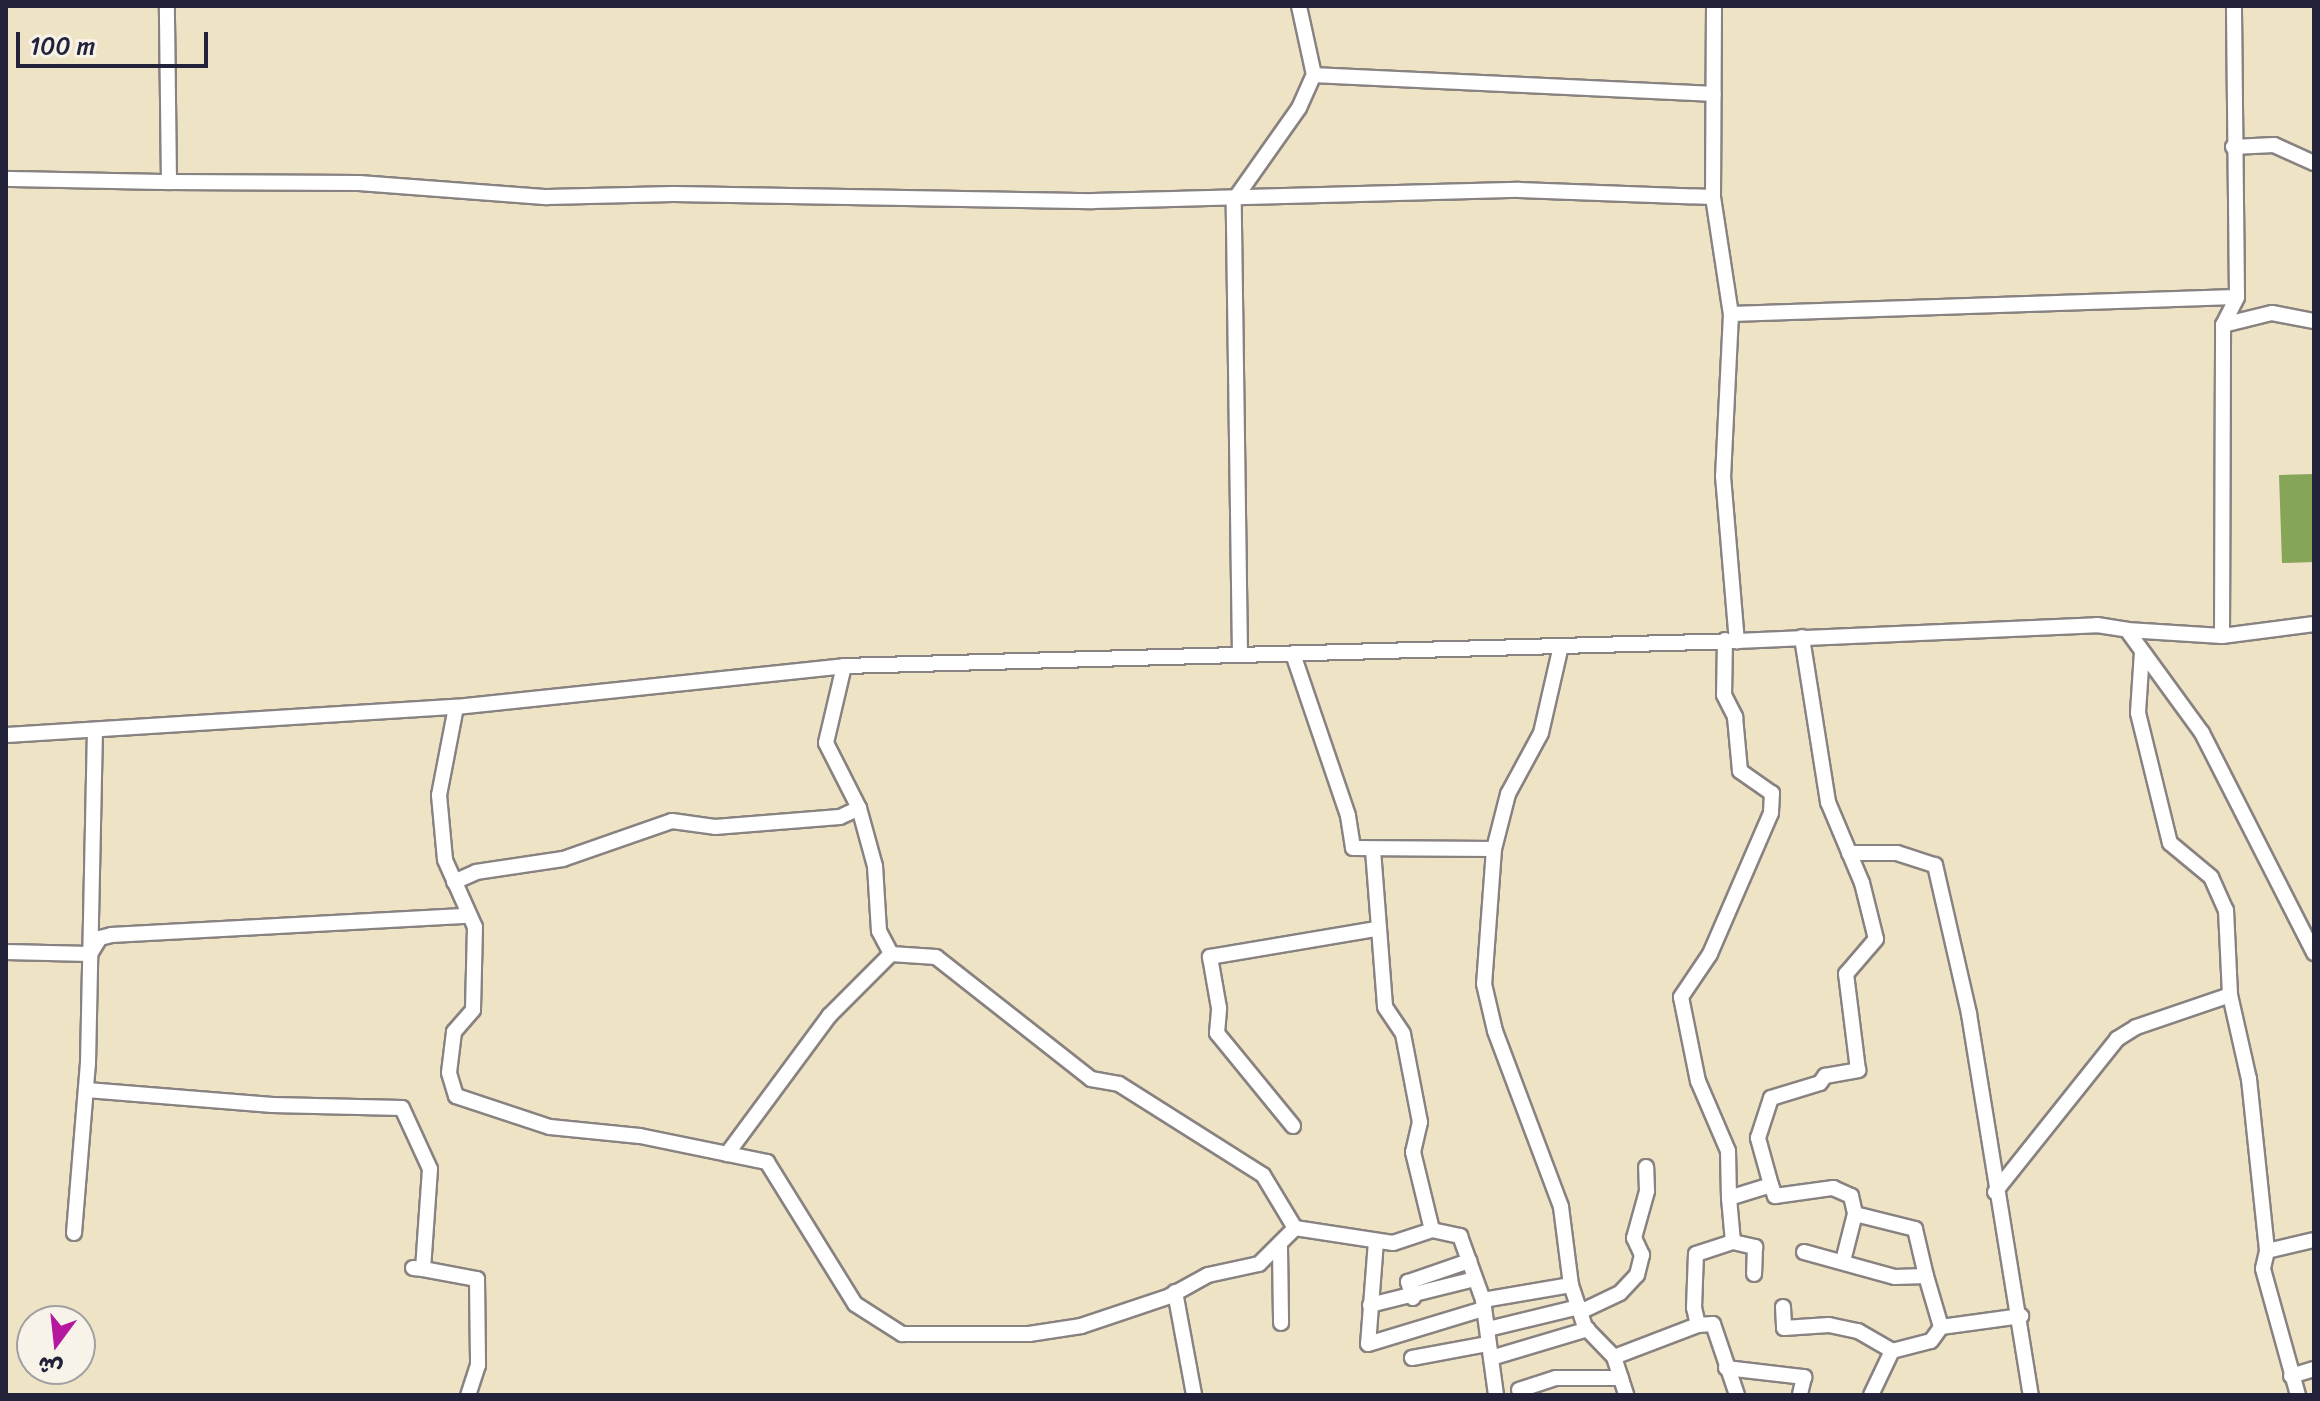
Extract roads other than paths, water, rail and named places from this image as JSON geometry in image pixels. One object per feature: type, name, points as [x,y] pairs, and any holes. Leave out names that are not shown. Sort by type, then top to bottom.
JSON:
[{"type":"street","points":[[167,6],[169,182]]},
{"type":"street","points":[[1240,655],[1234,200],[1299,108],[1314,75],[1299,6]]},
{"type":"street","points":[[1714,6],[1713,197],[1731,314],[1723,476],[1731,640],[1724,695],[1735,717],[1740,771],[1772,793],[1771,813],[1710,954],[1681,997],[1698,1081],[1728,1151],[1733,1242]]},
{"type":"street","points":[[2222,636],[2223,325],[2237,297],[2233,147],[2234,6]]},
{"type":"street","points":[[1314,75],[1714,94]]},
{"type":"street","points":[[2233,147],[2274,145],[2314,163]]},
{"type":"street","points":[[6,179],[359,183],[547,197],[1234,200],[1265,193],[1519,190],[1713,197]]},
{"type":"street","points":[[1731,314],[2237,297]]},
{"type":"street","points":[[2223,325],[2272,313],[2314,321]]},
{"type":"street","points":[[6,735],[95,732],[295,713],[456,707],[844,666],[1561,646],[2097,625],[2222,636],[2314,624]]},
{"type":"street","points":[[2127,630],[2202,733],[2314,953]]},
{"type":"street","points":[[1802,637],[1828,802],[1849,853],[1876,939],[1846,974],[1858,1070],[1825,1076],[1820,1083],[1771,1098],[1758,1138],[1775,1196],[1833,1188],[1851,1196],[1855,1214],[1843,1261]]},
{"type":"street","points":[[1561,646],[1541,733],[1508,794],[1494,849],[1484,984],[1495,1031],[1561,1207],[1571,1285],[1588,1329],[1614,1357],[1626,1395]]},
{"type":"street","points":[[2142,652],[2138,713],[2170,843],[2211,877],[2226,910],[2230,995],[2249,1079],[2267,1251],[2263,1269],[2298,1395]]},
{"type":"street","points":[[1293,654],[1348,816],[1353,848],[1494,849]]},
{"type":"street","points":[[844,666],[826,743],[859,808],[875,866],[879,931],[891,954]]},
{"type":"street","points":[[456,707],[439,795],[445,860],[467,916],[475,927],[473,1010],[454,1032],[449,1073],[456,1096],[550,1127],[640,1136],[767,1162],[855,1304],[902,1334],[1029,1334],[1081,1326],[1175,1292],[1208,1275],[1259,1264],[1280,1247],[1295,1228]]},
{"type":"street","points":[[74,1233],[87,1090],[95,732]]},
{"type":"street","points":[[454,882],[476,872],[563,859],[672,821],[715,827],[840,817],[859,808]]},
{"type":"street","points":[[1373,850],[1376,929],[1385,1007],[1403,1034],[1420,1122],[1413,1152],[1432,1230]]},
{"type":"street","points":[[1849,853],[1897,853],[1935,865],[1969,1014],[1995,1192],[2021,1316],[2031,1395]]},
{"type":"street","points":[[90,954],[100,938],[111,935],[467,916]]},
{"type":"street","points":[[1293,1126],[1217,1033],[1219,1008],[1210,957],[1376,929]]},
{"type":"street","points":[[6,952],[90,954]]},
{"type":"street","points":[[727,1154],[829,1016],[891,954],[936,957],[1091,1079],[1119,1084],[1263,1175],[1295,1228],[1376,1241],[1413,1239],[1432,1230],[1460,1236],[1483,1304],[1496,1395]]},
{"type":"street","points":[[1995,1192],[2117,1039],[2136,1027],[2230,995]]},
{"type":"street","points":[[87,1090],[272,1105],[402,1108],[430,1169],[418,1268],[477,1279],[478,1365],[468,1395]]},
{"type":"street","points":[[1488,1329],[1580,1309],[1620,1293],[1637,1275],[1642,1255],[1634,1238],[1647,1191],[1646,1167]]},
{"type":"street","points":[[1729,1198],[1771,1185]]},
{"type":"street","points":[[1855,1214],[1915,1229],[1941,1327]]},
{"type":"street","points":[[2267,1251],[2314,1240]]},
{"type":"street","points":[[1376,1241],[1368,1344],[1483,1304],[1571,1285]]},
{"type":"street","points":[[1698,1325],[1694,1308],[1696,1254],[1733,1242],[1755,1247],[1754,1274]]},
{"type":"street","points":[[1280,1247],[1281,1323]]},
{"type":"street","points":[[1804,1252],[1895,1277],[1926,1276]]},
{"type":"street","points":[[1413,1298],[1408,1282],[1469,1261]]},
{"type":"street","points":[[1370,1305],[1413,1298],[1475,1279]]},
{"type":"street","points":[[1175,1292],[1194,1395]]},
{"type":"street","points":[[1783,1307],[1784,1328],[1843,1328],[1892,1351],[1931,1341],[1941,1327],[2021,1316]]},
{"type":"street","points":[[1614,1357],[1698,1325],[1713,1324],[1737,1395]]},
{"type":"street","points":[[1412,1358],[1489,1351],[1588,1329]]},
{"type":"street","points":[[1871,1395],[1892,1351]]},
{"type":"street","points":[[1726,1368],[1804,1377],[1800,1395]]},
{"type":"street","points":[[2291,1376],[2314,1369]]},
{"type":"street","points":[[1519,1390],[1556,1378],[1621,1378]]}]
